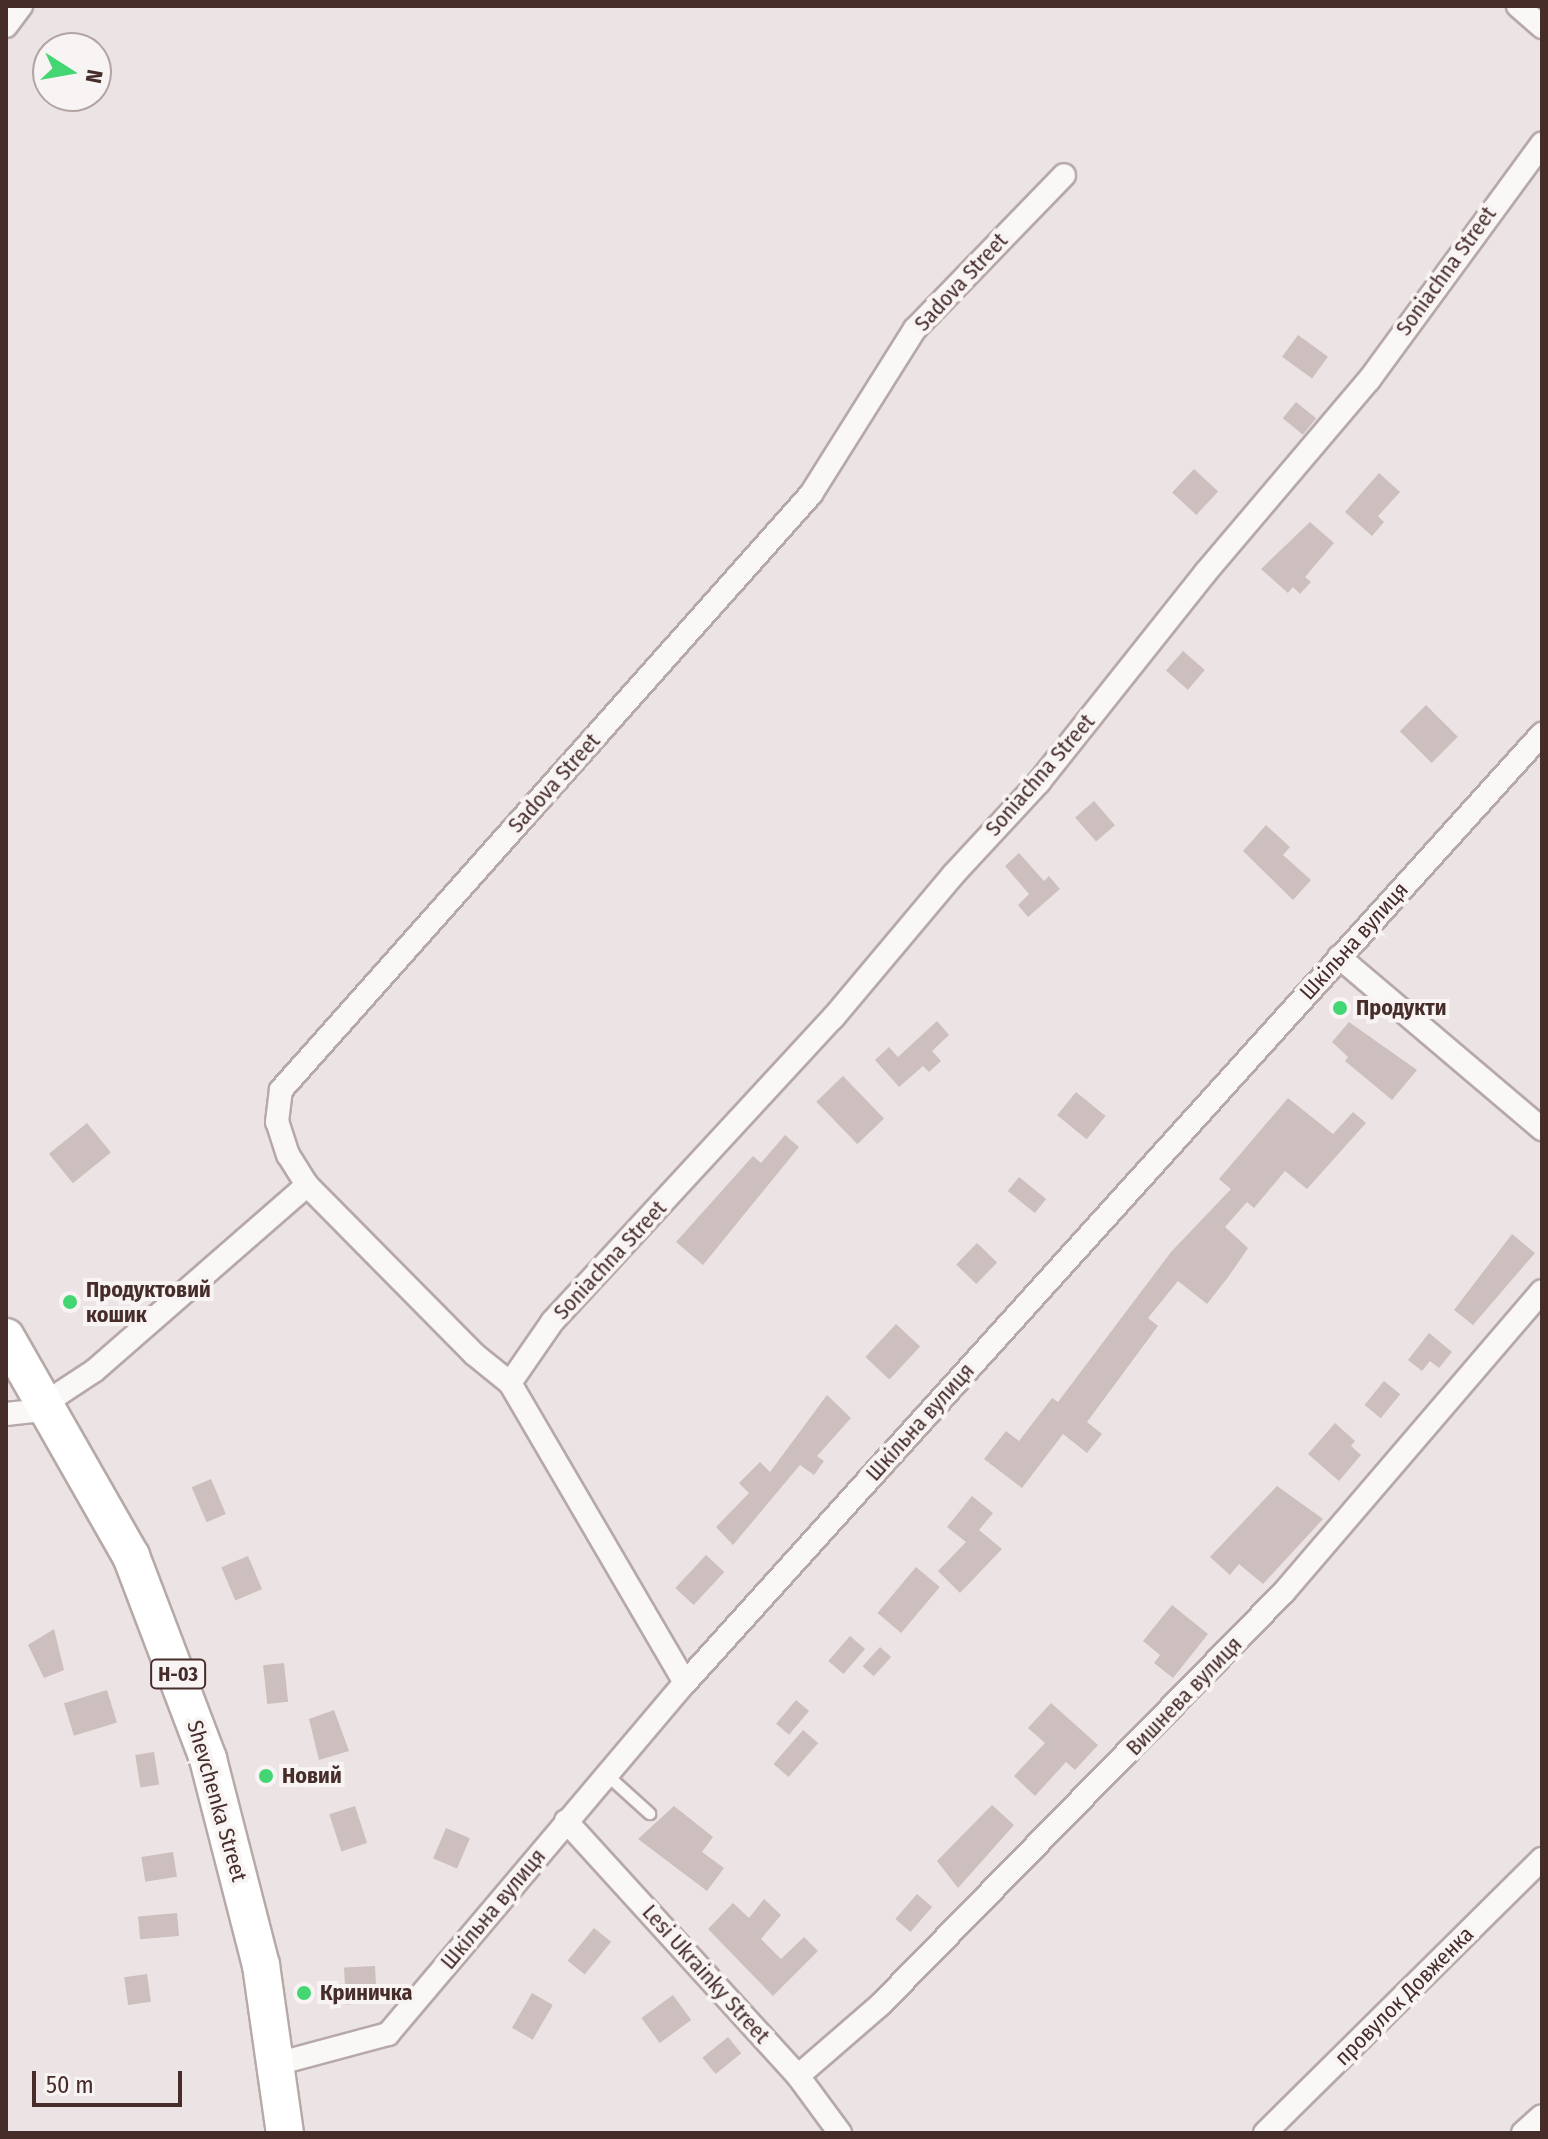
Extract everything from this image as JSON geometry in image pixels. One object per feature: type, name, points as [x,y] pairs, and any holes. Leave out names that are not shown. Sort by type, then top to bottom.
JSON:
[{"type":"main road","name":"Н-03","points":[[6,1337],[46,1403]]},
{"type":"main road","name":"Shevchenka Street","points":[[46,1403],[131,1556],[208,1759],[261,1965],[285,2133]]},
{"type":"street","points":[[6,26],[21,6]]},
{"type":"street","points":[[1518,6],[1542,27]]},
{"type":"street","name":"Soniachna Street","points":[[510,1383],[553,1321],[833,1018],[953,875],[1039,782],[1206,572],[1369,380],[1542,144]]},
{"type":"street","name":"Sadova Street","points":[[510,1383],[474,1354],[307,1185],[288,1155],[277,1122],[281,1090],[811,494],[915,329],[1064,175]]},
{"type":"street","name":"Шкільна вулиця","points":[[276,2064],[388,2034],[685,1683],[1542,734]]},
{"type":"street","points":[[1339,957],[1542,1129]]},
{"type":"street","points":[[6,1414],[24,1415],[94,1371],[307,1185]]},
{"type":"street","name":"Вишнева вулиця","points":[[798,2076],[881,2004],[1284,1592],[1542,1291]]},
{"type":"street","points":[[510,1383],[685,1683]]},
{"type":"street","name":"Lesi Ukrainky Street","points":[[566,1821],[798,2076],[840,2133]]},
{"type":"street","name":"провулок Довженка","points":[[1265,2133],[1542,1859]]},
{"type":"street","points":[[1523,2133],[1542,2116]]},
{"type":"lane","points":[[606,1774],[649,1813]]},
{"type":"building","points":[[1298,335],[1328,357],[1312,379],[1282,357]]},
{"type":"building","points":[[1296,402],[1316,418],[1303,435],[1283,418]]},
{"type":"building","points":[[1194,469],[1218,492],[1196,515],[1172,492]]},
{"type":"building","points":[[1379,473],[1400,492],[1378,516],[1384,522],[1372,536],[1345,512]]},
{"type":"building","points":[[1310,522],[1334,543],[1305,577],[1311,582],[1300,594],[1293,587],[1288,593],[1261,569]]},
{"type":"building","points":[[1183,651],[1205,670],[1188,690],[1166,671]]},
{"type":"building","points":[[1426,705],[1458,737],[1432,763],[1400,731]]},
{"type":"building","points":[[1094,801],[1115,825],[1096,842],[1075,817]]},
{"type":"building","points":[[1266,825],[1290,847],[1283,855],[1311,880],[1293,900],[1243,851]]},
{"type":"building","points":[[1019,853],[1044,881],[1049,876],[1060,889],[1028,917],[1018,905],[1029,894],[1005,866]]},
{"type":"building","points":[[937,1021],[949,1035],[932,1051],[941,1061],[929,1072],[923,1066],[899,1087],[875,1060],[889,1047],[898,1057]]},
{"type":"building","points":[[1349,1022],[1417,1070],[1392,1100],[1345,1061],[1348,1057],[1332,1042]]},
{"type":"building","points":[[843,1076],[884,1118],[857,1144],[816,1102]]},
{"type":"building","points":[[1076,1092],[1106,1116],[1087,1139],[1057,1115]]},
{"type":"building","points":[[1288,1098],[1333,1134],[1353,1112],[1366,1123],[1307,1189],[1285,1171],[1254,1208],[1247,1202],[1225,1227],[1248,1248],[1207,1304],[1178,1281],[1148,1318],[1158,1326],[1087,1422],[1102,1434],[1087,1453],[1063,1434],[1022,1488],[984,1459],[1006,1431],[1019,1441],[1052,1398],[1058,1402],[1171,1252],[1231,1189],[1219,1179]]},
{"type":"building","points":[[87,1123],[111,1153],[73,1183],[49,1154]]},
{"type":"building","points":[[785,1135],[799,1147],[703,1265],[676,1242],[753,1156],[761,1163]]},
{"type":"building","points":[[1019,1177],[1046,1199],[1035,1213],[1008,1191]]},
{"type":"building","points":[[1512,1234],[1535,1253],[1473,1325],[1454,1310]]},
{"type":"building","points":[[977,1243],[997,1262],[976,1284],[956,1265]]},
{"type":"building","points":[[896,1324],[920,1347],[889,1379],[865,1357]]},
{"type":"building","points":[[1429,1333],[1452,1352],[1439,1368],[1430,1361],[1422,1371],[1408,1360]]},
{"type":"building","points":[[1384,1381],[1400,1394],[1381,1418],[1364,1405]]},
{"type":"building","points":[[827,1395],[851,1418],[817,1456],[824,1461],[814,1475],[800,1465],[733,1545],[716,1527],[749,1493],[739,1483],[760,1462],[770,1472]]},
{"type":"building","points":[[1335,1423],[1355,1441],[1351,1446],[1361,1455],[1339,1481],[1308,1454]]},
{"type":"building","points":[[211,1479],[226,1514],[207,1522],[192,1487]]},
{"type":"building","points":[[1277,1486],[1323,1519],[1263,1584],[1239,1564],[1230,1575],[1210,1557]]},
{"type":"building","points":[[972,1496],[993,1513],[979,1530],[1002,1549],[960,1593],[938,1571],[966,1542],[947,1527]]},
{"type":"building","points":[[706,1555],[724,1572],[694,1605],[675,1588]]},
{"type":"building","points":[[248,1556],[262,1589],[235,1600],[221,1567]]},
{"type":"building","points":[[916,1567],[940,1587],[901,1633],[877,1613]]},
{"type":"building","points":[[1172,1605],[1208,1634],[1173,1678],[1154,1663],[1160,1655],[1143,1641]]},
{"type":"building","points":[[54,1629],[64,1670],[44,1678],[28,1645]]},
{"type":"building","points":[[850,1636],[865,1649],[843,1674],[828,1661]]},
{"type":"building","points":[[880,1647],[891,1657],[874,1676],[863,1666]]},
{"type":"building","points":[[284,1663],[288,1702],[267,1704],[263,1665]]},
{"type":"building","points":[[107,1690],[117,1723],[74,1736],[64,1703]]},
{"type":"building","points":[[796,1700],[809,1711],[789,1735],[776,1724]]},
{"type":"building","points":[[1051,1703],[1098,1745],[1075,1770],[1066,1762],[1035,1796],[1014,1776],[1045,1743],[1028,1728]]},
{"type":"building","points":[[334,1710],[349,1751],[319,1760],[309,1719]]},
{"type":"building","points":[[803,1730],[818,1743],[789,1777],[773,1764]]},
{"type":"building","points":[[154,1752],[159,1785],[140,1788],[135,1755]]},
{"type":"building","points":[[992,1805],[1014,1825],[958,1888],[937,1861]]},
{"type":"building","points":[[355,1806],[367,1843],[341,1851],[329,1814]]},
{"type":"building","points":[[674,1806],[713,1837],[702,1852],[724,1868],[707,1891],[638,1839]]},
{"type":"building","points":[[446,1828],[470,1838],[457,1869],[433,1858]]},
{"type":"building","points":[[173,1852],[177,1877],[145,1882],[141,1857]]},
{"type":"building","points":[[917,1894],[932,1907],[910,1932],[895,1919]]},
{"type":"building","points":[[764,1899],[781,1915],[761,1939],[781,1959],[804,1937],[818,1951],[773,1996],[708,1929],[733,1903],[749,1918]]},
{"type":"building","points":[[177,1913],[179,1936],[140,1939],[138,1916]]},
{"type":"building","points":[[594,1928],[611,1942],[585,1974],[568,1961]]},
{"type":"building","points":[[375,1966],[377,2003],[346,2005],[344,1968]]},
{"type":"building","points":[[147,1974],[151,2002],[128,2005],[124,1977]]},
{"type":"building","points":[[532,1993],[553,2005],[533,2040],[512,2028]]},
{"type":"building","points":[[673,1995],[691,2020],[660,2043],[641,2018]]},
{"type":"building","points":[[728,2037],[741,2053],[716,2074],[702,2058]]},
{"type":"place","name":"Продукти","points":[[1340,1008]]},
{"type":"place","name":"Продуктовий кошик","points":[[70,1302]]},
{"type":"place","name":"Новий","points":[[266,1776]]},
{"type":"place","name":"Криничка","points":[[304,1993]]}]
